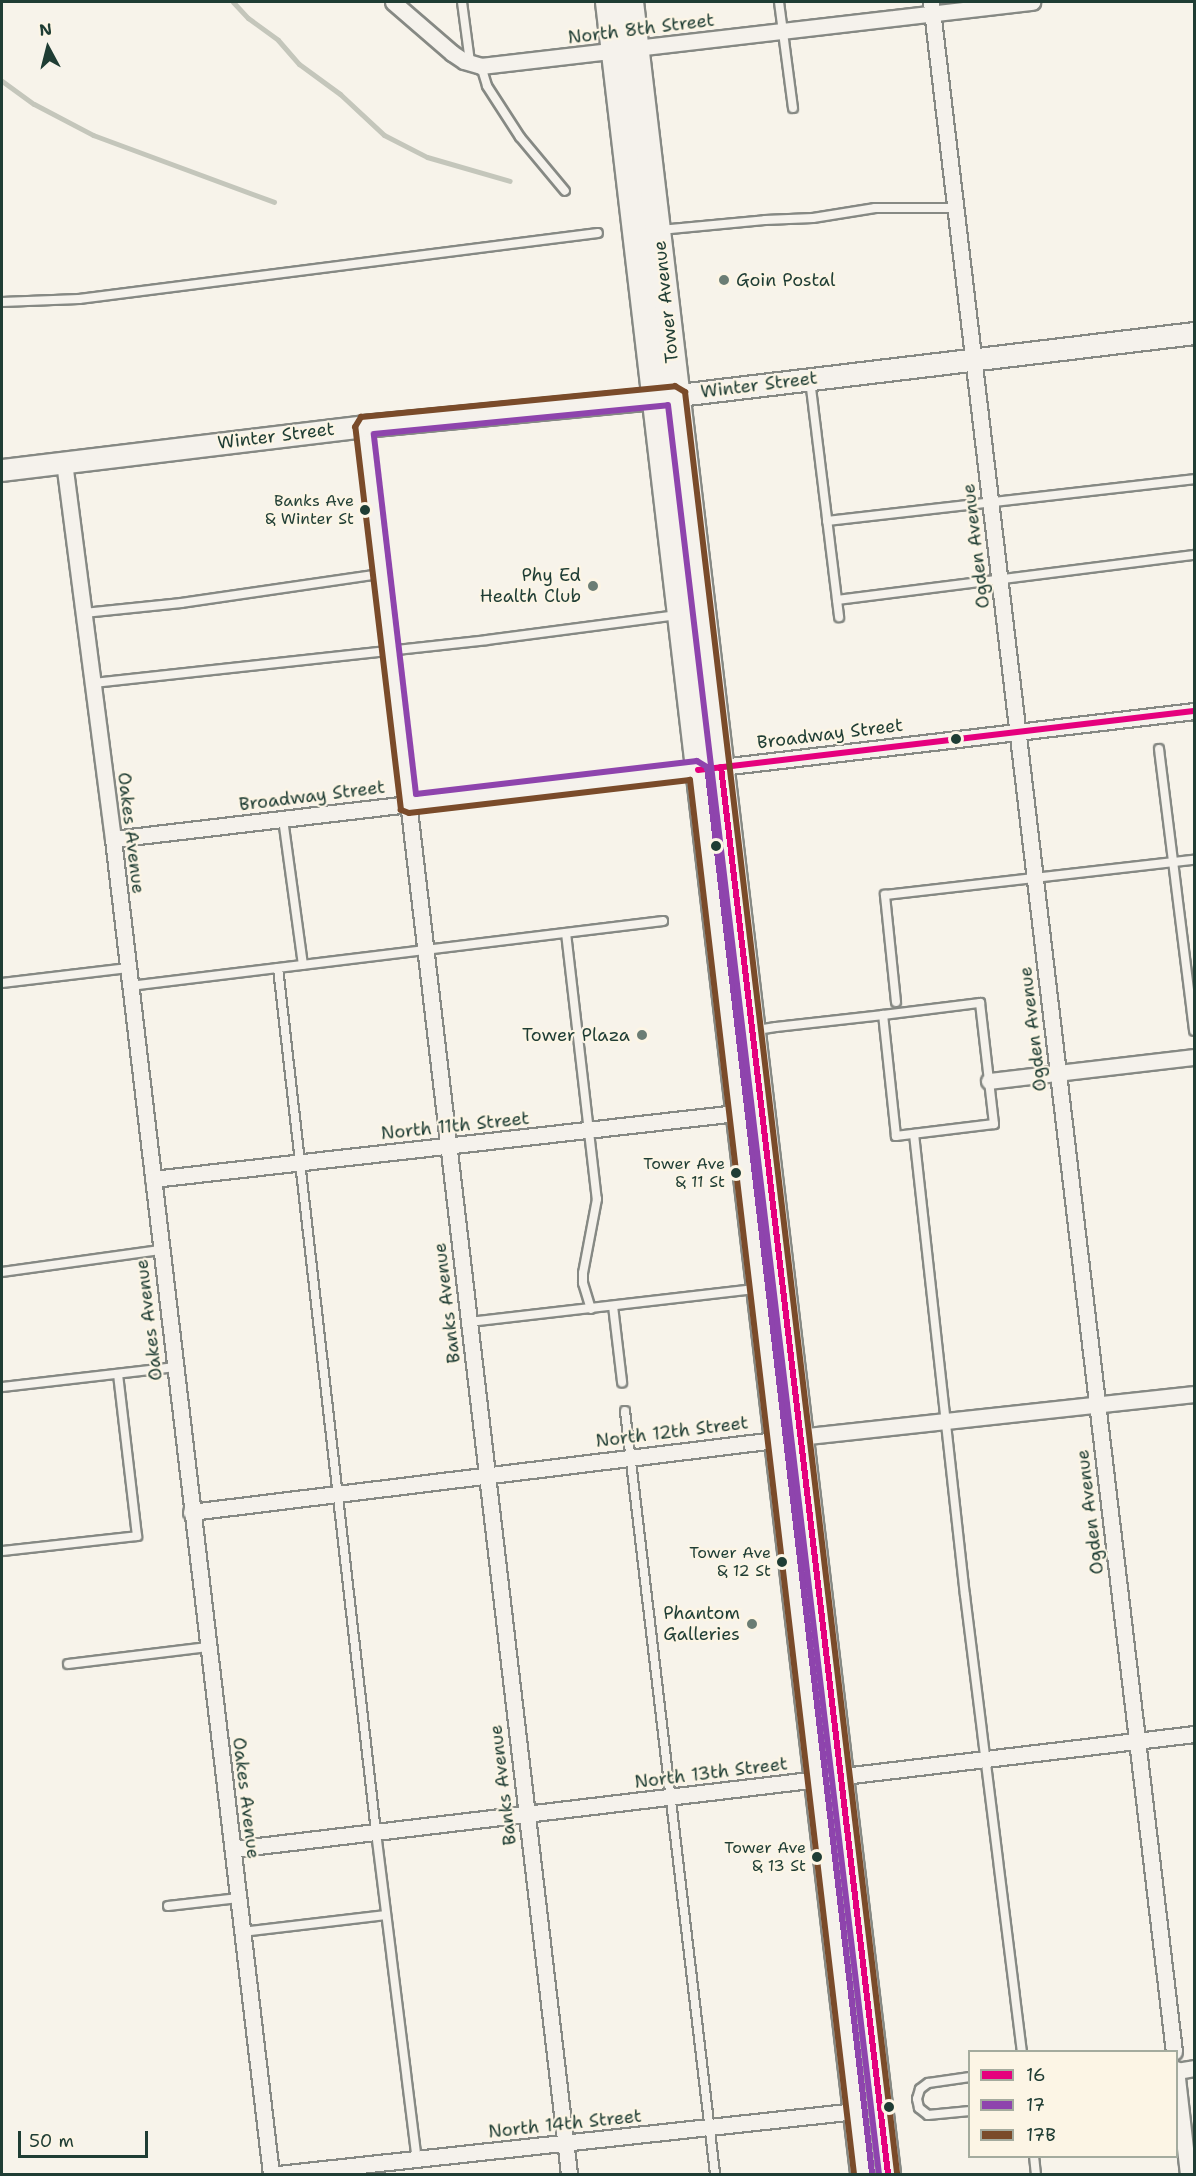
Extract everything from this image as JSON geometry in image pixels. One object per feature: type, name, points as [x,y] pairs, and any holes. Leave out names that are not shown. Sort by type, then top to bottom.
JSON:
[{"type":"main road","name":"Tower Avenue","points":[[608,2],[625,51],[658,230],[665,396],[679,615],[710,768],[751,1030],[750,1112],[759,1288],[789,1438]]},
{"type":"main road","name":"Tower Avenue","points":[[631,2],[625,51],[665,396],[829,1778],[888,2175]]},
{"type":"main road","name":"Tower Avenue","points":[[829,1778],[863,2175]]},
{"type":"main road","points":[[856,2111],[864,2112],[870,2119],[878,2175]]},
{"type":"street","points":[[393,2],[442,45],[475,65]]},
{"type":"street","name":"North 8th Street","points":[[475,65],[625,51],[782,32],[932,7],[1032,2]]},
{"type":"street","name":"Ogden Avenue","points":[[932,7],[1174,2050]]},
{"type":"street","name":"Winter Street","points":[[2,470],[364,426],[665,396],[1194,333]]},
{"type":"street","name":"Banks Avenue","points":[[364,426],[569,2175]]},
{"type":"street","name":"Oakes Avenue","points":[[64,462],[113,839],[271,2175]]},
{"type":"street","name":"Broadway Street","points":[[113,839],[1194,711]]},
{"type":"street","points":[[989,1081],[1194,1057]]},
{"type":"street","name":"North 11th Street","points":[[153,1179],[750,1112]]},
{"type":"street","name":"North 12th Street","points":[[191,1512],[789,1438],[1194,1394]]},
{"type":"street","name":"North 13th Street","points":[[233,1849],[1194,1734]]},
{"type":"street","points":[[1178,2070],[1194,2068]]},
{"type":"street","points":[[1178,2088],[1188,2175]]},
{"type":"street","name":"North 14th Street","points":[[278,2175],[856,2111]]},
{"type":"lane","points":[[462,2],[475,65],[537,160],[566,191]]},
{"type":"lane","points":[[778,2],[793,108]]},
{"type":"lane","points":[[658,230],[813,218],[875,208],[955,208]]},
{"type":"lane","points":[[2,302],[79,299],[598,232]]},
{"type":"lane","points":[[810,379],[839,617]]},
{"type":"lane","points":[[827,520],[1194,479]]},
{"type":"lane","points":[[837,600],[1194,555]]},
{"type":"lane","points":[[84,613],[181,603],[381,574]]},
{"type":"lane","points":[[93,683],[390,651],[679,615]]},
{"type":"lane","points":[[1160,749],[1194,1031]]},
{"type":"lane","points":[[283,819],[303,965]]},
{"type":"lane","points":[[896,1002],[885,895],[1194,860]]},
{"type":"lane","points":[[130,986],[663,921]]},
{"type":"lane","points":[[566,933],[590,1130],[597,1213],[583,1283],[591,1309]]},
{"type":"lane","points":[[2,983],[128,968]]},
{"type":"lane","points":[[278,968],[302,1163],[376,1832],[417,2158]]},
{"type":"lane","points":[[751,1030],[883,1015],[980,1004],[994,1124],[896,1136],[883,1015]]},
{"type":"lane","points":[[914,1134],[1022,2050]]},
{"type":"lane","points":[[2,1272],[161,1250]]},
{"type":"lane","points":[[468,1322],[759,1288]]},
{"type":"lane","points":[[613,1306],[622,1382]]},
{"type":"lane","points":[[2,1387],[174,1367]]},
{"type":"lane","points":[[2,1551],[136,1536],[118,1374]]},
{"type":"lane","points":[[625,1411],[715,2175]]},
{"type":"lane","points":[[68,1664],[208,1647]]},
{"type":"lane","points":[[168,1906],[239,1898]]},
{"type":"lane","points":[[242,1932],[386,1915]]},
{"type":"lane","points":[[968,2077],[928,2083],[920,2089],[917,2099],[919,2108],[928,2115],[968,2111]]},
{"type":"lane","points":[[1034,2158],[1036,2175]]},
{"type":"waterway","points":[[233,2],[248,18],[278,40],[299,64],[340,94],[384,135],[427,157],[510,181]]},
{"type":"waterway","points":[[2,81],[34,104],[93,135],[274,202]]},
{"type":"transit line","name":"17B","points":[[854,2174],[690,780],[409,813],[401,810],[355,427],[361,417],[675,386],[685,392],[897,2173]]},
{"type":"transit line","name":"17","points":[[872,2173],[707,767],[697,761],[416,794],[374,434],[668,405],[879,2174]]},
{"type":"transit line","name":"16","points":[[698,770],[1194,711]]},
{"type":"transit line","name":"16","points":[[721,767],[888,2174]]},
{"type":"place","name":"Goin Postal","points":[[724,280]]},
{"type":"place","name":"Banks Ave & Winter St","points":[[365,510]]},
{"type":"place","name":"Phy Ed Health Club","points":[[593,586]]},
{"type":"place","name":"Tower Plaza","points":[[642,1035]]},
{"type":"place","name":"Tower Ave & 11 St","points":[[736,1173]]},
{"type":"place","name":"Tower Ave & 12 St","points":[[782,1562]]},
{"type":"place","name":"Phantom Galleries","points":[[752,1624]]},
{"type":"place","name":"Tower Ave & 13 St","points":[[817,1857]]}]
